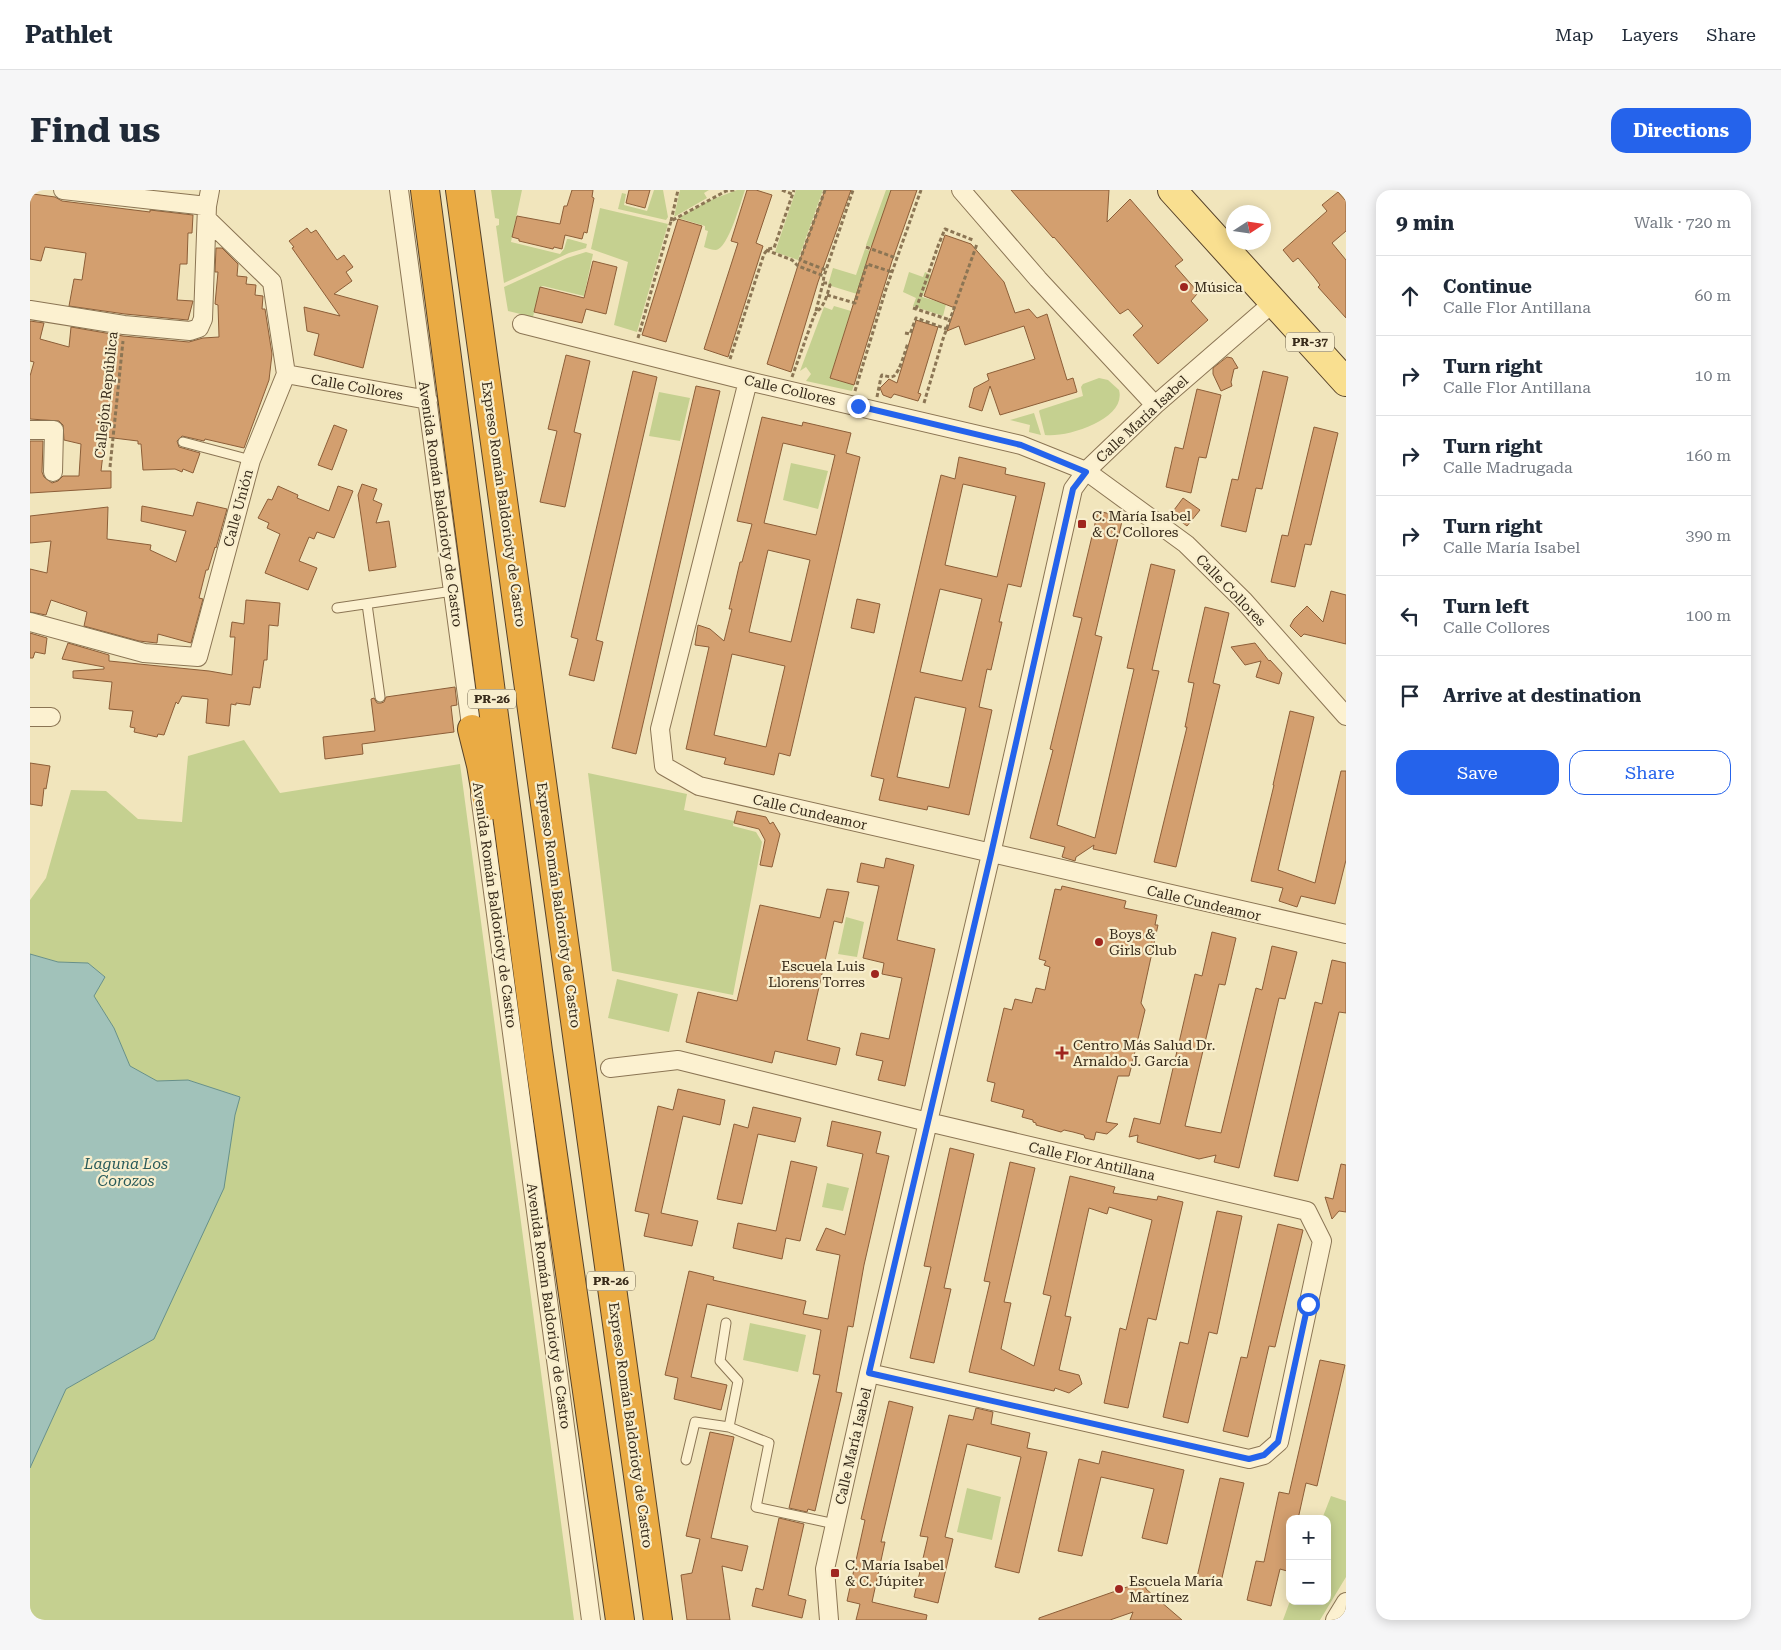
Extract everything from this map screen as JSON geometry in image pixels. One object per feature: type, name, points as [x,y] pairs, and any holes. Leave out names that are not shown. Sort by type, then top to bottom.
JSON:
[{"type":"highway","name":"PR-26","points":[[426,190],[538,1051],[620,1620]]},
{"type":"highway","name":"Expreso Román Baldorioty de Castro","points":[[460,190],[658,1620]]},
{"type":"highway","points":[[472,729],[481,765],[516,966],[538,1051]]},
{"type":"main road","name":"PR-37","points":[[1172,190],[1275,301],[1346,382]]},
{"type":"street","points":[[63,190],[208,205],[272,282],[286,374]]},
{"type":"street","name":"Avenida Román Baldorioty de Castro","points":[[399,190],[591,1620]]},
{"type":"street","points":[[961,190],[1038,279],[1155,405]]},
{"type":"street","points":[[30,310],[124,325],[190,331],[199,328],[203,319],[204,308],[208,205]]},
{"type":"street","name":"Calle María Isabel","points":[[829,1620],[825,1570],[869,1373],[991,854],[1073,489],[1086,472],[1155,405],[1275,301]]},
{"type":"street","name":"Calle Collores","points":[[522,324],[1021,445],[1086,472],[1186,544],[1244,601],[1346,716]]},
{"type":"street","name":"Calle Collores","points":[[286,374],[428,400]]},
{"type":"street","name":"Calle Unión","points":[[30,622],[144,653],[198,657],[251,460],[286,374]]},
{"type":"street","name":"Calle Cundeamor","points":[[748,380],[660,729],[664,766],[699,786],[1346,934]]},
{"type":"street","points":[[30,430],[54,430],[54,472]]},
{"type":"street","points":[[30,717],[51,717]]},
{"type":"street","name":"Calle Flor Antillana","points":[[610,1068],[678,1060],[928,1122],[1307,1211],[1322,1241],[1278,1442],[1264,1455],[1249,1459],[869,1373]]},
{"type":"street","points":[[1335,1620],[1346,1602]]},
{"type":"lane","points":[[183,442],[251,460]]},
{"type":"lane","points":[[337,608],[453,591]]},
{"type":"lane","points":[[367,604],[380,698]]},
{"type":"lane","points":[[726,1323],[720,1361],[738,1381],[729,1427]]},
{"type":"lane","points":[[686,1460],[695,1422],[729,1427],[769,1443],[756,1507],[835,1524]]},
{"type":"path","points":[[638,338],[678,190]]},
{"type":"path","points":[[671,220],[728,190],[736,190]]},
{"type":"path","points":[[766,250],[774,248],[793,192],[782,190]]},
{"type":"path","points":[[825,190],[800,260],[826,270]]},
{"type":"path","points":[[791,380],[816,311],[824,276],[853,190]]},
{"type":"path","points":[[854,395],[896,258],[921,190]]},
{"type":"path","points":[[950,320],[914,309],[945,229],[973,240]]},
{"type":"path","points":[[924,403],[950,320],[977,244]]},
{"type":"path","points":[[866,247],[896,258]]},
{"type":"path","points":[[766,250],[795,261],[798,266],[824,276]]},
{"type":"path","points":[[730,359],[766,250]]},
{"type":"path","points":[[827,295],[855,303],[867,264],[893,272]]},
{"type":"path","points":[[816,311],[822,306],[830,285],[823,283]]},
{"type":"path","points":[[905,332],[910,334],[916,318],[947,329]]},
{"type":"path","name":"Callejón República","points":[[110,467],[124,325]]},
{"type":"path","points":[[874,410],[882,375],[890,377],[895,375],[900,367],[908,343]]},
{"type":"path","points":[[900,346],[907,349]]},
{"type":"green space","points":[[491,190],[522,190],[511,242],[560,254],[564,249],[567,239],[587,244],[586,248],[569,253],[504,283],[496,226],[499,225],[499,219],[495,218]]},
{"type":"green space","points":[[654,190],[663,190],[668,217],[666,220],[618,209],[622,193],[626,194],[624,205],[647,211]]},
{"type":"green space","points":[[680,190],[709,190],[704,193],[707,198],[674,217]]},
{"type":"green space","points":[[737,190],[745,190],[734,224],[725,242],[721,248],[716,250],[704,247],[708,231],[705,230],[705,226],[678,218],[708,201]]},
{"type":"green space","points":[[796,190],[823,190],[798,260],[775,252]]},
{"type":"green space","points":[[886,190],[891,190],[892,255],[866,245]]},
{"type":"green space","points":[[600,208],[668,224],[637,332],[614,325],[628,262],[591,249]]},
{"type":"green space","points":[[865,249],[892,258],[888,269],[866,263],[857,294],[828,285],[833,268],[856,275]]},
{"type":"green space","points":[[586,252],[593,254],[584,296],[543,286],[540,287],[533,317],[508,311],[504,287],[567,258]]},
{"type":"green space","points":[[909,272],[923,277],[925,272],[931,275],[922,297],[946,304],[943,316],[913,306],[916,298],[903,292]]},
{"type":"green space","points":[[834,306],[851,311],[830,378],[854,385],[852,391],[806,381],[811,374],[806,367],[800,371],[824,307],[832,310]]},
{"type":"green space","points":[[1099,378],[1108,380],[1119,390],[1119,400],[1114,410],[1105,418],[1080,430],[1045,435],[1039,411],[1083,396],[1081,387],[1083,384]]},
{"type":"green space","points":[[659,392],[690,398],[680,441],[649,436]]},
{"type":"green space","points":[[1034,413],[1041,435],[1029,432],[1030,425],[1010,420]]},
{"type":"green space","points":[[791,463],[828,471],[818,509],[783,500]]},
{"type":"green space","points":[[244,740],[280,793],[460,764],[574,1620],[30,1620],[30,1468],[66,1389],[154,1339],[240,1097],[188,1080],[157,1081],[130,1066],[114,1028],[94,996],[105,977],[88,963],[58,962],[30,954],[30,900],[46,878],[71,790],[106,791],[138,819],[182,822],[188,756]]},
{"type":"green space","points":[[588,773],[687,794],[684,810],[734,821],[733,826],[756,832],[762,842],[733,995],[612,971]]},
{"type":"green space","points":[[846,917],[864,922],[857,957],[838,954]]},
{"type":"green space","points":[[617,979],[678,994],[669,1032],[608,1018]]},
{"type":"green space","points":[[827,1183],[849,1188],[843,1211],[822,1207]]},
{"type":"green space","points":[[750,1323],[806,1335],[798,1372],[743,1360]]},
{"type":"green space","points":[[967,1488],[1001,1497],[992,1540],[957,1532]]},
{"type":"green space","points":[[1331,1496],[1346,1501],[1346,1577],[1331,1602],[1331,1515],[1324,1515]]},
{"type":"green space","points":[[1289,1605],[1329,1605],[1320,1620],[1283,1620]]},
{"type":"water","name":"Laguna Los Corozos","points":[[30,954],[58,962],[88,963],[105,977],[94,996],[114,1028],[130,1066],[157,1081],[188,1080],[240,1097],[235,1115],[224,1188],[154,1339],[66,1389],[30,1468]]},
{"type":"building","points":[[572,190],[593,190],[592,197],[594,198],[587,233],[584,232],[582,239],[565,235],[562,249],[554,247],[553,249],[519,241],[519,239],[512,237],[517,216],[560,224],[564,206],[567,206]]},
{"type":"building","points":[[629,190],[650,190],[645,208],[626,203]]},
{"type":"building","points":[[747,190],[756,190],[772,195],[756,243],[763,246],[728,357],[704,349],[738,243],[731,241]]},
{"type":"building","points":[[825,190],[851,190],[818,282],[791,372],[767,364],[799,262]]},
{"type":"building","points":[[891,190],[917,190],[892,261],[854,385],[830,378]]},
{"type":"building","points":[[1011,190],[1109,190],[1107,222],[1130,199],[1183,260],[1175,266],[1197,291],[1195,292],[1197,294],[1191,301],[1208,320],[1158,364],[1133,335],[1143,326],[1128,309],[1120,314]]},
{"type":"building","points":[[1338,192],[1346,201],[1346,231],[1332,243],[1346,260],[1346,318],[1318,287],[1320,285],[1298,258],[1293,262],[1283,250],[1327,211],[1322,205]]},
{"type":"building","points":[[33,194],[55,197],[62,201],[150,212],[150,210],[193,215],[192,233],[188,233],[187,264],[180,264],[177,300],[193,301],[188,320],[69,306],[74,279],[82,280],[86,253],[45,247],[41,261],[30,259],[30,196],[33,196]]},
{"type":"building","points":[[678,219],[702,226],[666,342],[642,335]]},
{"type":"building","points":[[307,228],[311,233],[316,230],[337,260],[344,255],[353,267],[346,272],[352,281],[334,294],[378,306],[363,368],[314,355],[319,334],[307,331],[304,307],[340,316],[289,241]]},
{"type":"building","points":[[945,235],[971,244],[1004,282],[1015,313],[1029,309],[1037,318],[1047,314],[1067,380],[1073,378],[1077,392],[1000,415],[990,386],[982,411],[969,407],[974,388],[989,380],[987,374],[1035,359],[1024,326],[965,345],[959,326],[947,331],[955,308],[924,296]]},
{"type":"building","points":[[216,248],[222,248],[238,264],[237,276],[247,277],[246,284],[256,285],[255,295],[263,296],[262,309],[265,309],[272,354],[269,380],[244,448],[182,436],[177,441],[179,447],[200,453],[193,473],[183,469],[182,472],[175,469],[143,470],[141,444],[138,444],[138,441],[105,437],[101,471],[111,471],[111,488],[30,493],[30,441],[43,441],[42,472],[44,477],[52,483],[58,481],[63,476],[79,476],[81,444],[64,440],[63,425],[59,421],[30,419],[30,376],[34,362],[30,361],[30,321],[44,323],[40,339],[69,347],[71,327],[123,336],[189,342],[203,338],[219,337],[218,305],[215,304],[218,272],[215,272]]},
{"type":"building","points":[[593,261],[617,267],[606,314],[586,309],[582,323],[534,312],[540,287],[584,298]]},
{"type":"building","points":[[916,320],[938,327],[918,393],[921,394],[918,401],[894,394],[891,398],[883,395],[880,388],[889,379],[897,383]]},
{"type":"building","points":[[566,355],[590,361],[574,432],[581,434],[565,507],[540,502],[557,431],[548,429]]},
{"type":"building","points":[[1227,357],[1232,358],[1238,368],[1234,369],[1232,386],[1221,391],[1213,374],[1213,368]]},
{"type":"building","points":[[633,371],[657,377],[596,640],[603,642],[594,681],[569,675],[578,639],[571,637]]},
{"type":"building","points":[[1263,371],[1288,377],[1262,489],[1256,488],[1246,532],[1221,526],[1232,479],[1238,480]]},
{"type":"building","points":[[696,386],[720,391],[636,754],[612,748]]},
{"type":"building","points":[[1197,389],[1221,395],[1206,458],[1199,457],[1191,493],[1166,487],[1175,447],[1183,449]]},
{"type":"building","points":[[762,417],[802,426],[803,422],[851,433],[846,453],[860,457],[790,756],[779,753],[774,775],[724,764],[726,758],[686,749],[709,647],[695,645],[698,625],[710,629],[724,641],[740,562],[742,562],[752,524],[737,521]],"holes":[[[783,443],[835,455],[816,535],[764,523]],[[768,550],[810,560],[791,642],[749,632]],[[732,654],[785,666],[766,747],[714,735]]]},
{"type":"building","points":[[334,425],[347,430],[332,470],[318,465]]},
{"type":"building","points":[[1314,427],[1338,433],[1311,545],[1305,544],[1295,587],[1271,582],[1282,535],[1288,536]]},
{"type":"building","points":[[959,457],[1006,468],[1005,474],[1045,483],[1021,587],[1008,584],[991,670],[987,669],[979,707],[992,710],[969,815],[928,806],[927,810],[879,800],[884,779],[871,776],[941,475],[955,479]],"holes":[[[963,484],[1016,496],[997,577],[945,565]],[[940,589],[982,599],[962,681],[920,672]],[[915,697],[966,708],[949,788],[897,777]]]},
{"type":"building","points":[[362,484],[377,489],[373,500],[382,504],[376,523],[389,521],[396,567],[369,571],[358,495]]},
{"type":"building","points":[[278,486],[298,495],[297,498],[329,511],[338,486],[353,491],[334,538],[317,532],[314,539],[309,537],[299,561],[317,568],[308,590],[265,573],[280,534],[267,528],[269,523],[258,518],[268,499],[272,500]]},
{"type":"building","points":[[1183,498],[1200,510],[1187,526],[1171,514]]},
{"type":"building","points":[[197,502],[227,509],[216,548],[208,570],[206,570],[199,598],[203,599],[191,643],[158,634],[157,643],[139,641],[84,626],[87,612],[51,600],[46,615],[30,612],[30,569],[47,573],[51,541],[30,543],[30,516],[108,507],[107,539],[151,545],[150,550],[176,562],[186,531],[141,521],[142,506],[193,516]]},
{"type":"building","points":[[1098,511],[1123,517],[1095,635],[1102,637],[1057,825],[1095,838],[1134,669],[1127,668],[1151,564],[1175,570],[1152,670],[1159,671],[1116,854],[1093,849],[1094,845],[1076,857],[1075,861],[1062,857],[1065,847],[1030,838],[1053,750],[1050,749],[1082,618],[1073,616]]},
{"type":"building","points":[[1331,591],[1346,595],[1346,644],[1304,634],[1301,637],[1290,626],[1307,606],[1323,622]]},
{"type":"building","points":[[857,599],[880,604],[874,633],[851,628]]},
{"type":"building","points":[[246,600],[280,603],[278,626],[269,625],[267,660],[264,660],[260,688],[253,687],[250,705],[231,704],[229,726],[206,723],[208,699],[182,696],[178,704],[176,702],[164,735],[158,734],[157,737],[134,732],[135,728],[130,727],[133,711],[109,709],[112,682],[73,678],[73,671],[104,669],[104,667],[62,659],[68,643],[109,655],[109,661],[232,675],[235,637],[230,637],[232,622],[244,624]]},
{"type":"building","points":[[1205,607],[1229,613],[1213,683],[1220,685],[1176,867],[1154,862],[1187,727],[1185,727],[1194,683],[1188,682]]},
{"type":"building","points":[[30,633],[47,638],[45,654],[35,652],[33,658],[30,658]]},
{"type":"building","points":[[1255,643],[1269,661],[1282,673],[1279,684],[1256,677],[1261,661],[1245,665],[1231,647]]},
{"type":"building","points":[[455,687],[457,705],[451,706],[454,732],[362,744],[363,754],[325,759],[323,737],[375,731],[371,699],[374,698],[377,703],[381,703],[384,702],[386,697]]},
{"type":"building","points":[[1290,711],[1314,717],[1278,870],[1315,883],[1341,771],[1346,771],[1346,860],[1335,904],[1301,896],[1297,907],[1279,901],[1283,888],[1251,881]]},
{"type":"building","points":[[30,763],[50,766],[46,789],[44,788],[42,806],[30,804]]},
{"type":"building","points":[[737,811],[766,817],[770,824],[773,822],[780,834],[772,867],[760,865],[765,840],[759,829],[734,823]]},
{"type":"building","points":[[886,858],[914,865],[897,940],[935,949],[905,1086],[878,1080],[883,1061],[856,1055],[861,1033],[889,1039],[902,978],[882,974],[884,963],[863,958],[879,886],[857,882],[861,863],[884,868]]},
{"type":"building","points":[[1062,886],[1126,901],[1124,908],[1157,915],[1155,925],[1158,925],[1141,1003],[1145,1010],[1132,1064],[1129,1076],[1118,1076],[1106,1122],[1118,1124],[1107,1134],[1096,1132],[1094,1140],[1073,1132],[1064,1130],[1061,1132],[1036,1125],[1033,1120],[1022,1117],[1024,1110],[991,1101],[995,1083],[987,1081],[1004,1008],[1012,1010],[1015,999],[1032,1003],[1036,988],[1045,990],[1050,967],[1044,965],[1046,961],[1039,959],[1055,889],[1061,890]]},
{"type":"building","points":[[827,889],[849,892],[842,923],[834,921],[807,1040],[840,1048],[836,1065],[775,1051],[772,1063],[686,1042],[698,992],[737,1001],[760,905],[820,918]]},
{"type":"building","points":[[1212,932],[1236,938],[1225,985],[1219,984],[1185,1126],[1221,1133],[1256,988],[1262,990],[1272,946],[1297,952],[1285,999],[1279,998],[1239,1168],[1214,1162],[1216,1155],[1199,1159],[1137,1142],[1138,1135],[1129,1137],[1134,1118],[1160,1124],[1195,974],[1202,976]]},
{"type":"building","points":[[1332,960],[1346,963],[1346,1013],[1339,1012],[1298,1181],[1274,1176],[1315,1002],[1322,1004]]},
{"type":"building","points":[[678,1089],[725,1100],[720,1125],[683,1116],[661,1213],[698,1221],[692,1246],[644,1236],[649,1214],[635,1211],[658,1106],[673,1110]]},
{"type":"building","points":[[753,1107],[801,1118],[795,1142],[758,1134],[742,1204],[717,1199],[734,1124],[748,1128]]},
{"type":"building","points":[[832,1121],[881,1132],[876,1153],[889,1156],[864,1265],[853,1327],[848,1326],[836,1392],[842,1393],[815,1511],[808,1509],[807,1512],[789,1508],[820,1375],[813,1374],[821,1330],[707,1304],[691,1377],[727,1385],[721,1410],[674,1399],[678,1378],[665,1375],[689,1271],[714,1277],[713,1280],[806,1301],[803,1314],[828,1319],[840,1255],[816,1250],[826,1228],[845,1235],[863,1154],[827,1146]]},
{"type":"building","points":[[950,1148],[974,1154],[944,1288],[951,1289],[934,1363],[910,1358],[931,1267],[924,1266]]},
{"type":"building","points":[[791,1161],[817,1167],[800,1241],[786,1238],[782,1259],[733,1248],[738,1223],[776,1231]]},
{"type":"building","points":[[1010,1162],[1035,1168],[1004,1302],[1011,1303],[1001,1349],[1034,1366],[1051,1296],[1043,1294],[1070,1176],[1115,1187],[1113,1193],[1157,1200],[1158,1196],[1183,1202],[1156,1320],[1148,1318],[1128,1408],[1104,1403],[1120,1328],[1126,1330],[1152,1220],[1109,1207],[1107,1214],[1089,1208],[1065,1316],[1071,1317],[1059,1370],[1079,1375],[1082,1384],[1069,1393],[1055,1388],[1054,1391],[969,1372],[990,1282],[984,1281]]},
{"type":"building","points":[[1341,1164],[1346,1165],[1346,1212],[1339,1211],[1332,1219],[1325,1197],[1333,1199]]},
{"type":"building","points":[[1217,1211],[1242,1216],[1217,1334],[1209,1332],[1188,1423],[1163,1417],[1180,1342],[1188,1344]]},
{"type":"building","points":[[1278,1224],[1303,1230],[1275,1347],[1269,1346],[1248,1437],[1223,1431],[1241,1357],[1247,1358]]},
{"type":"building","points":[[1320,1360],[1345,1365],[1317,1486],[1306,1483],[1299,1515],[1286,1515],[1286,1571],[1280,1569],[1271,1606],[1247,1600],[1256,1561],[1264,1562],[1279,1492],[1289,1494]]},
{"type":"building","points":[[889,1401],[913,1407],[881,1542],[885,1542],[872,1602],[927,1615],[926,1620],[856,1620],[860,1604],[847,1601],[865,1520],[861,1519]]},
{"type":"building","points":[[976,1408],[993,1412],[991,1424],[1030,1433],[1027,1448],[1047,1452],[1019,1573],[995,1567],[1021,1457],[967,1444],[945,1537],[953,1539],[938,1603],[914,1597],[928,1537],[920,1536],[949,1415],[973,1420]]},
{"type":"building","points":[[710,1432],[734,1437],[711,1538],[748,1546],[742,1571],[722,1566],[730,1620],[687,1620],[681,1575],[692,1573],[700,1539],[686,1536]]},
{"type":"building","points":[[1102,1451],[1184,1470],[1167,1544],[1142,1538],[1154,1489],[1101,1477],[1082,1556],[1058,1551],[1079,1459],[1099,1464]]},
{"type":"building","points":[[1220,1478],[1244,1483],[1221,1582],[1197,1577]]},
{"type":"building","points":[[779,1518],[804,1524],[788,1595],[806,1600],[802,1618],[752,1606],[756,1588],[763,1590]]},
{"type":"building","points":[[1130,1582],[1146,1586],[1146,1589],[1182,1620],[1130,1620],[1133,1612],[1110,1620],[1039,1620],[1039,1618],[1130,1586]]},
{"type":"place","name":"Música","points":[[1184,287]]},
{"type":"place","name":"C. María Isabel & C. Collores","points":[[1082,524]]},
{"type":"place","name":"Boys & Girls Club","points":[[1099,942]]},
{"type":"place","name":"Escuela Luis Llorens Torres","points":[[875,974]]},
{"type":"place","name":"Centro Más Salud Dr. Arnaldo J. García","points":[[1062,1053]]},
{"type":"place","name":"C. María Isabel & C. Júpiter","points":[[835,1573]]},
{"type":"place","name":"Escuela María Martínez","points":[[1119,1589]]},
{"type":"route","points":[[858,406],[1021,445],[1086,472],[1073,489],[991,854],[869,1373],[1249,1459],[1264,1455],[1278,1442],[1308,1304]]}]
